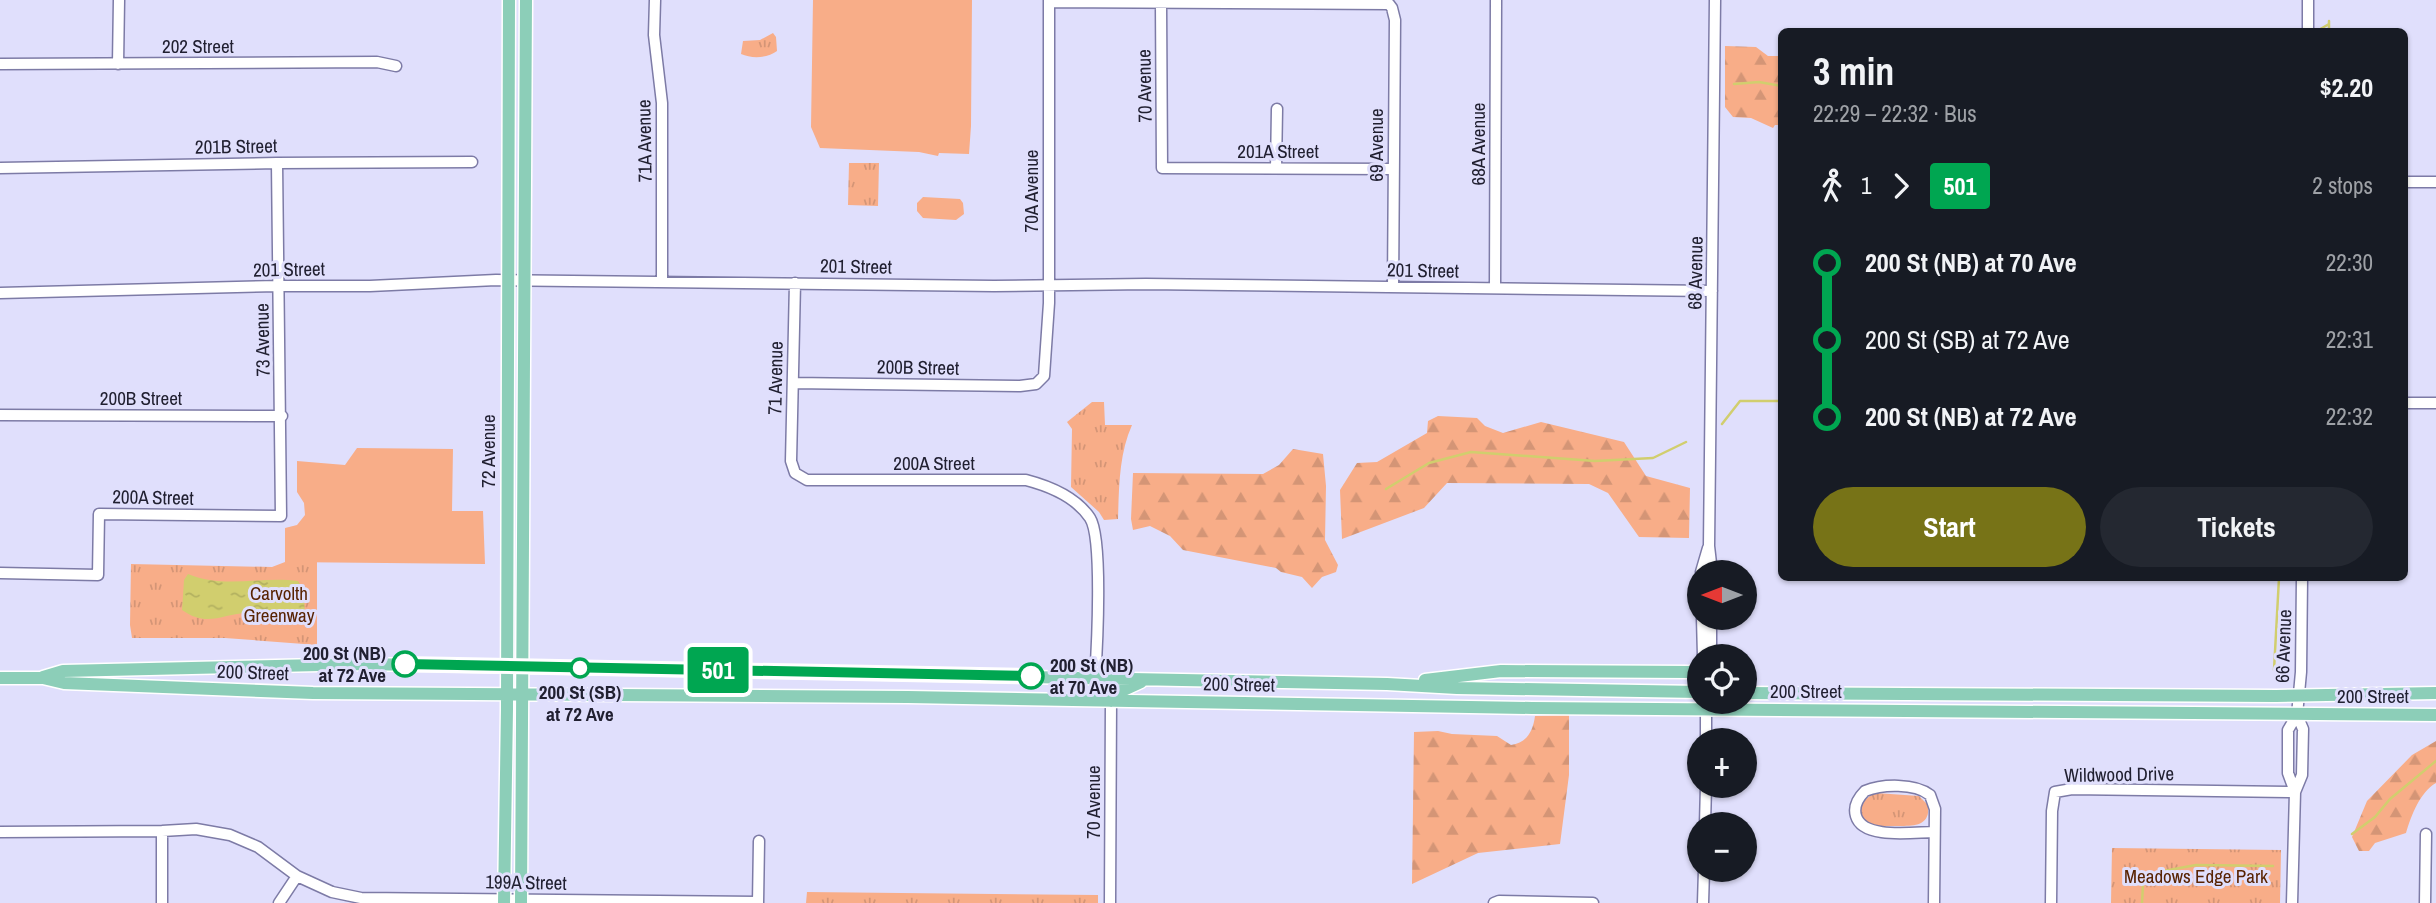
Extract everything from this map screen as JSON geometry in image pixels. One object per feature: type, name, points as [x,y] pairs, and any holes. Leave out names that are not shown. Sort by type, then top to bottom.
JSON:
[{"type":"main road","name":"72 Avenue","points":[[504,901],[509,0]]},
{"type":"main road","name":"72 Avenue","points":[[521,902],[526,0]]},
{"type":"main road","name":"200 Street","points":[[43,678],[63,671],[363,664],[1687,692]]},
{"type":"main road","points":[[1387,684],[1501,671],[1687,672]]},
{"type":"main road","name":"200 Street","points":[[0,678],[43,678],[64,683],[220,691],[908,696],[1687,710]]},
{"type":"main road","points":[[1111,701],[1128,686],[1151,679]]},
{"type":"main road","name":"200 Street","points":[[1757,693],[2299,696],[2436,693]]},
{"type":"main road","name":"200 Street","points":[[1757,710],[2436,715]]},
{"type":"street","points":[[118,64],[119,0]]},
{"type":"street","name":"71A Avenue","points":[[654,0],[654,35],[662,103],[662,282]]},
{"type":"street","name":"68A Avenue","points":[[1495,288],[1496,0]]},
{"type":"street","name":"68 Avenue","points":[[1711,560],[1715,0]]},
{"type":"street","points":[[2308,0],[2308,28]]},
{"type":"street","points":[[1049,1],[1161,4]]},
{"type":"street","name":"70A Avenue","points":[[1040,380],[1044,376],[1046,362],[1048,285],[1049,1]]},
{"type":"street","name":"69 Avenue","points":[[1161,4],[1389,4],[1395,20],[1393,287]]},
{"type":"street","name":"70 Avenue","points":[[1161,4],[1163,168]]},
{"type":"street","name":"202 Street","points":[[0,64],[377,62],[396,66]]},
{"type":"street","points":[[1276,168],[1277,109]]},
{"type":"street","name":"201B Street","points":[[0,168],[472,162]]},
{"type":"street","name":"73 Avenue","points":[[277,163],[282,416],[281,516]]},
{"type":"street","name":"201A Street","points":[[1163,168],[1394,169]]},
{"type":"street","points":[[2408,182],[2436,182]]},
{"type":"street","name":"201 Street","points":[[0,293],[370,286],[508,280],[1048,285],[1107,283],[1712,291]]},
{"type":"street","name":"71 Avenue","points":[[795,283],[791,460],[795,473]]},
{"type":"street","name":"200B Street","points":[[793,383],[1020,386],[1036,384],[1040,380]]},
{"type":"street","points":[[2408,403],[2436,403]]},
{"type":"street","name":"200B Street","points":[[0,415],[282,416]]},
{"type":"street","name":"200A Street","points":[[795,473],[807,480],[1026,480],[1049,486],[1071,500],[1091,519],[1098,548],[1095,678]]},
{"type":"street","name":"200A Street","points":[[0,573],[97,575],[99,514],[281,516]]},
{"type":"street","name":"68 Avenue","points":[[1705,560],[1709,546]]},
{"type":"street","name":"66 Avenue","points":[[2292,903],[2295,792],[2288,773],[2288,730],[2297,715],[2299,696],[2302,581]]},
{"type":"street","name":"70 Avenue","points":[[1110,903],[1111,701]]},
{"type":"street","points":[[1934,832],[1881,832],[1866,829],[1856,815],[1858,800],[1865,791],[1872,788],[1921,789],[1930,795],[1934,804],[1934,832],[1934,903]]},
{"type":"street","name":"Wildwood Drive","points":[[2051,903],[2052,811],[2055,792],[2063,789],[2295,792]]},
{"type":"street","name":"199A Street","points":[[0,832],[196,829],[230,835],[258,847],[297,876],[332,892],[361,898],[758,903]]},
{"type":"street","points":[[162,831],[162,903]]},
{"type":"street","points":[[2425,903],[2426,834]]},
{"type":"street","points":[[758,903],[759,841]]},
{"type":"street","points":[[279,903],[297,876]]},
{"type":"street","points":[[1703,903],[1704,882]]},
{"type":"street","points":[[1493,903],[1593,903]]},
{"type":"green space","points":[[813,0],[972,0],[969,154],[939,153],[938,156],[919,152],[820,148],[811,127]]},
{"type":"green space","points":[[773,33],[777,51],[760,57],[741,54],[743,41],[760,40]]},
{"type":"green space","points":[[1725,46],[1756,47],[1768,56],[1778,56],[1778,125],[1773,128],[1751,118],[1733,117],[1725,107]]},
{"type":"green space","points":[[849,163],[879,163],[878,206],[848,205]]},
{"type":"green space","points":[[923,197],[960,199],[964,214],[956,220],[923,218],[917,211],[917,203]]},
{"type":"green space","points":[[1092,402],[1104,402],[1105,425],[1132,425],[1122,459],[1118,519],[1104,520],[1099,512],[1071,487],[1072,429],[1067,422]]},
{"type":"green space","points":[[1438,416],[1477,418],[1485,426],[1503,433],[1541,422],[1624,442],[1646,476],[1690,488],[1689,538],[1639,537],[1608,493],[1589,484],[1447,483],[1424,508],[1342,539],[1340,490],[1357,463],[1377,462],[1427,433],[1428,421]]},
{"type":"green space","points":[[357,448],[453,449],[452,511],[483,511],[485,564],[285,562],[285,528],[297,525],[305,515],[304,503],[297,492],[297,461],[345,465]]},
{"type":"green space","points":[[1293,449],[1323,454],[1326,486],[1325,540],[1338,565],[1336,572],[1322,577],[1312,588],[1302,577],[1281,572],[1276,568],[1183,550],[1170,536],[1150,526],[1133,530],[1133,473],[1263,474],[1279,465]]},
{"type":"green space","name":"Carvolth Greenway","points":[[285,562],[317,562],[317,645],[225,638],[132,638],[131,564],[272,567]]},
{"type":"green space","points":[[1569,715],[1569,775],[1560,844],[1478,853],[1412,884],[1414,732],[1438,731],[1497,736],[1511,745],[1521,742],[1528,735],[1535,716]]},
{"type":"green space","points":[[2436,741],[2436,783],[2421,798],[2406,833],[2375,843],[2369,851],[2359,851],[2352,837],[2367,801],[2412,755]]},
{"type":"green space","points":[[1876,793],[1919,796],[1928,805],[1926,818],[1913,825],[1870,824],[1863,818],[1861,809],[1864,801]]},
{"type":"green space","name":"Meadows Edge Park","points":[[2112,848],[2281,850],[2280,903],[2111,903]]},
{"type":"green space","points":[[807,892],[1098,895],[1098,903],[806,903]]},
{"type":"water","points":[[188,574],[215,581],[298,581],[304,591],[305,620],[300,623],[257,613],[208,619],[192,616],[182,610],[184,580]]},
{"type":"waterway","points":[[2329,21],[2329,28]]},
{"type":"waterway","points":[[2322,28],[2329,24]]},
{"type":"waterway","points":[[1734,84],[1759,82],[1778,85]]},
{"type":"waterway","points":[[1722,424],[1740,401],[1778,401]]},
{"type":"waterway","points":[[1386,489],[1429,463],[1471,452],[1595,461],[1653,458],[1686,442]]},
{"type":"waterway","points":[[2274,670],[2279,581]]},
{"type":"waterway","points":[[2352,834],[2375,817],[2390,799],[2436,761]]},
{"type":"waterway","points":[[2142,903],[2143,884],[2158,872],[2196,865],[2273,866]]},
{"type":"bus line","name":"501","points":[[405,664],[1031,676]]},
{"type":"place","name":"200 St (NB) at 72 Ave","points":[[405,664]]},
{"type":"place","name":"200 St (SB) at 72 Ave","points":[[580,668]]},
{"type":"place","name":"200 St (NB) at 70 Ave","points":[[1031,676]]}]
